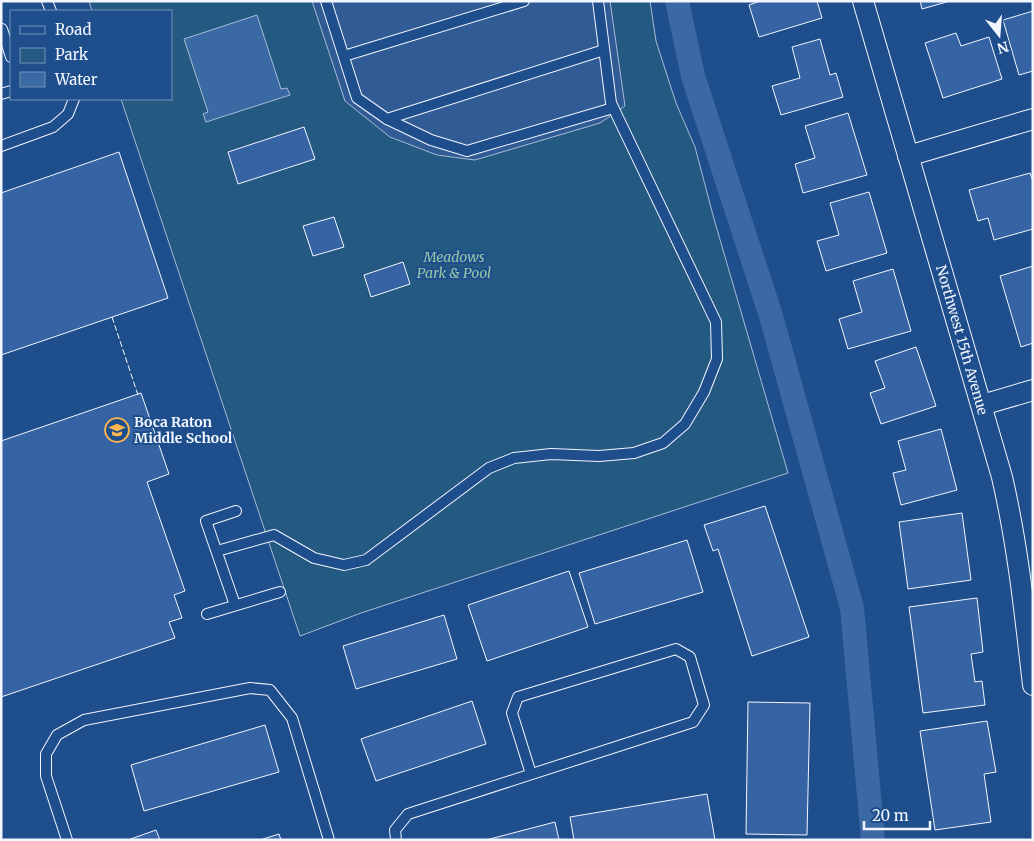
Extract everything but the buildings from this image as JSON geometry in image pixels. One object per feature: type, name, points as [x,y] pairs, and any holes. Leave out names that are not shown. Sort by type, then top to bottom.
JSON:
[{"type":"street","name":"Northwest 15th Avenue","points":[[862,1],[1002,477],[1029,625],[1033,685]]},
{"type":"street","points":[[908,156],[1033,119]]},
{"type":"street","points":[[982,405],[1033,390]]},
{"type":"lane","points":[[326,1],[357,98],[387,119],[431,140],[467,151],[613,108]]},
{"type":"lane","points":[[344,56],[524,1]]},
{"type":"lane","points":[[217,551],[274,535],[314,558],[344,565],[366,560],[489,468],[514,458],[551,454],[599,456],[634,453],[663,443],[685,424],[704,392],[717,359],[716,322],[611,103],[598,1]]},
{"type":"lane","points":[[5,28],[10,52]]},
{"type":"lane","points":[[387,119],[604,50]]},
{"type":"lane","points":[[1,146],[54,127],[68,114],[74,100]]},
{"type":"lane","points":[[235,605],[206,521],[236,511]]},
{"type":"lane","points":[[207,614],[280,592]]},
{"type":"lane","points":[[396,840],[395,830],[408,814],[693,722],[704,705],[690,657],[676,649],[518,697],[512,713],[531,774]]},
{"type":"lane","points":[[67,840],[46,776],[46,754],[57,735],[84,720],[250,688],[270,690],[292,718],[329,840]]},
{"type":"green space","name":"Meadows Park & Pool","points":[[89,1],[650,1],[656,41],[676,103],[695,147],[788,473],[361,613],[300,636],[121,100],[172,100],[172,10],[92,10]]},
{"type":"shaded area","points":[[312,1],[610,1],[625,106],[600,123],[475,160],[437,155],[390,137],[345,101]]},
{"type":"water","points":[[257,15],[281,89],[287,88],[290,95],[206,122],[203,114],[208,112],[184,39]]},
{"type":"waterway","points":[[677,1],[693,76],[771,316],[852,608],[873,840]]},
{"type":"fence","points":[[112,317],[138,395]]},
{"type":"place","name":"Boca Raton Middle School","points":[[117,430]]}]
